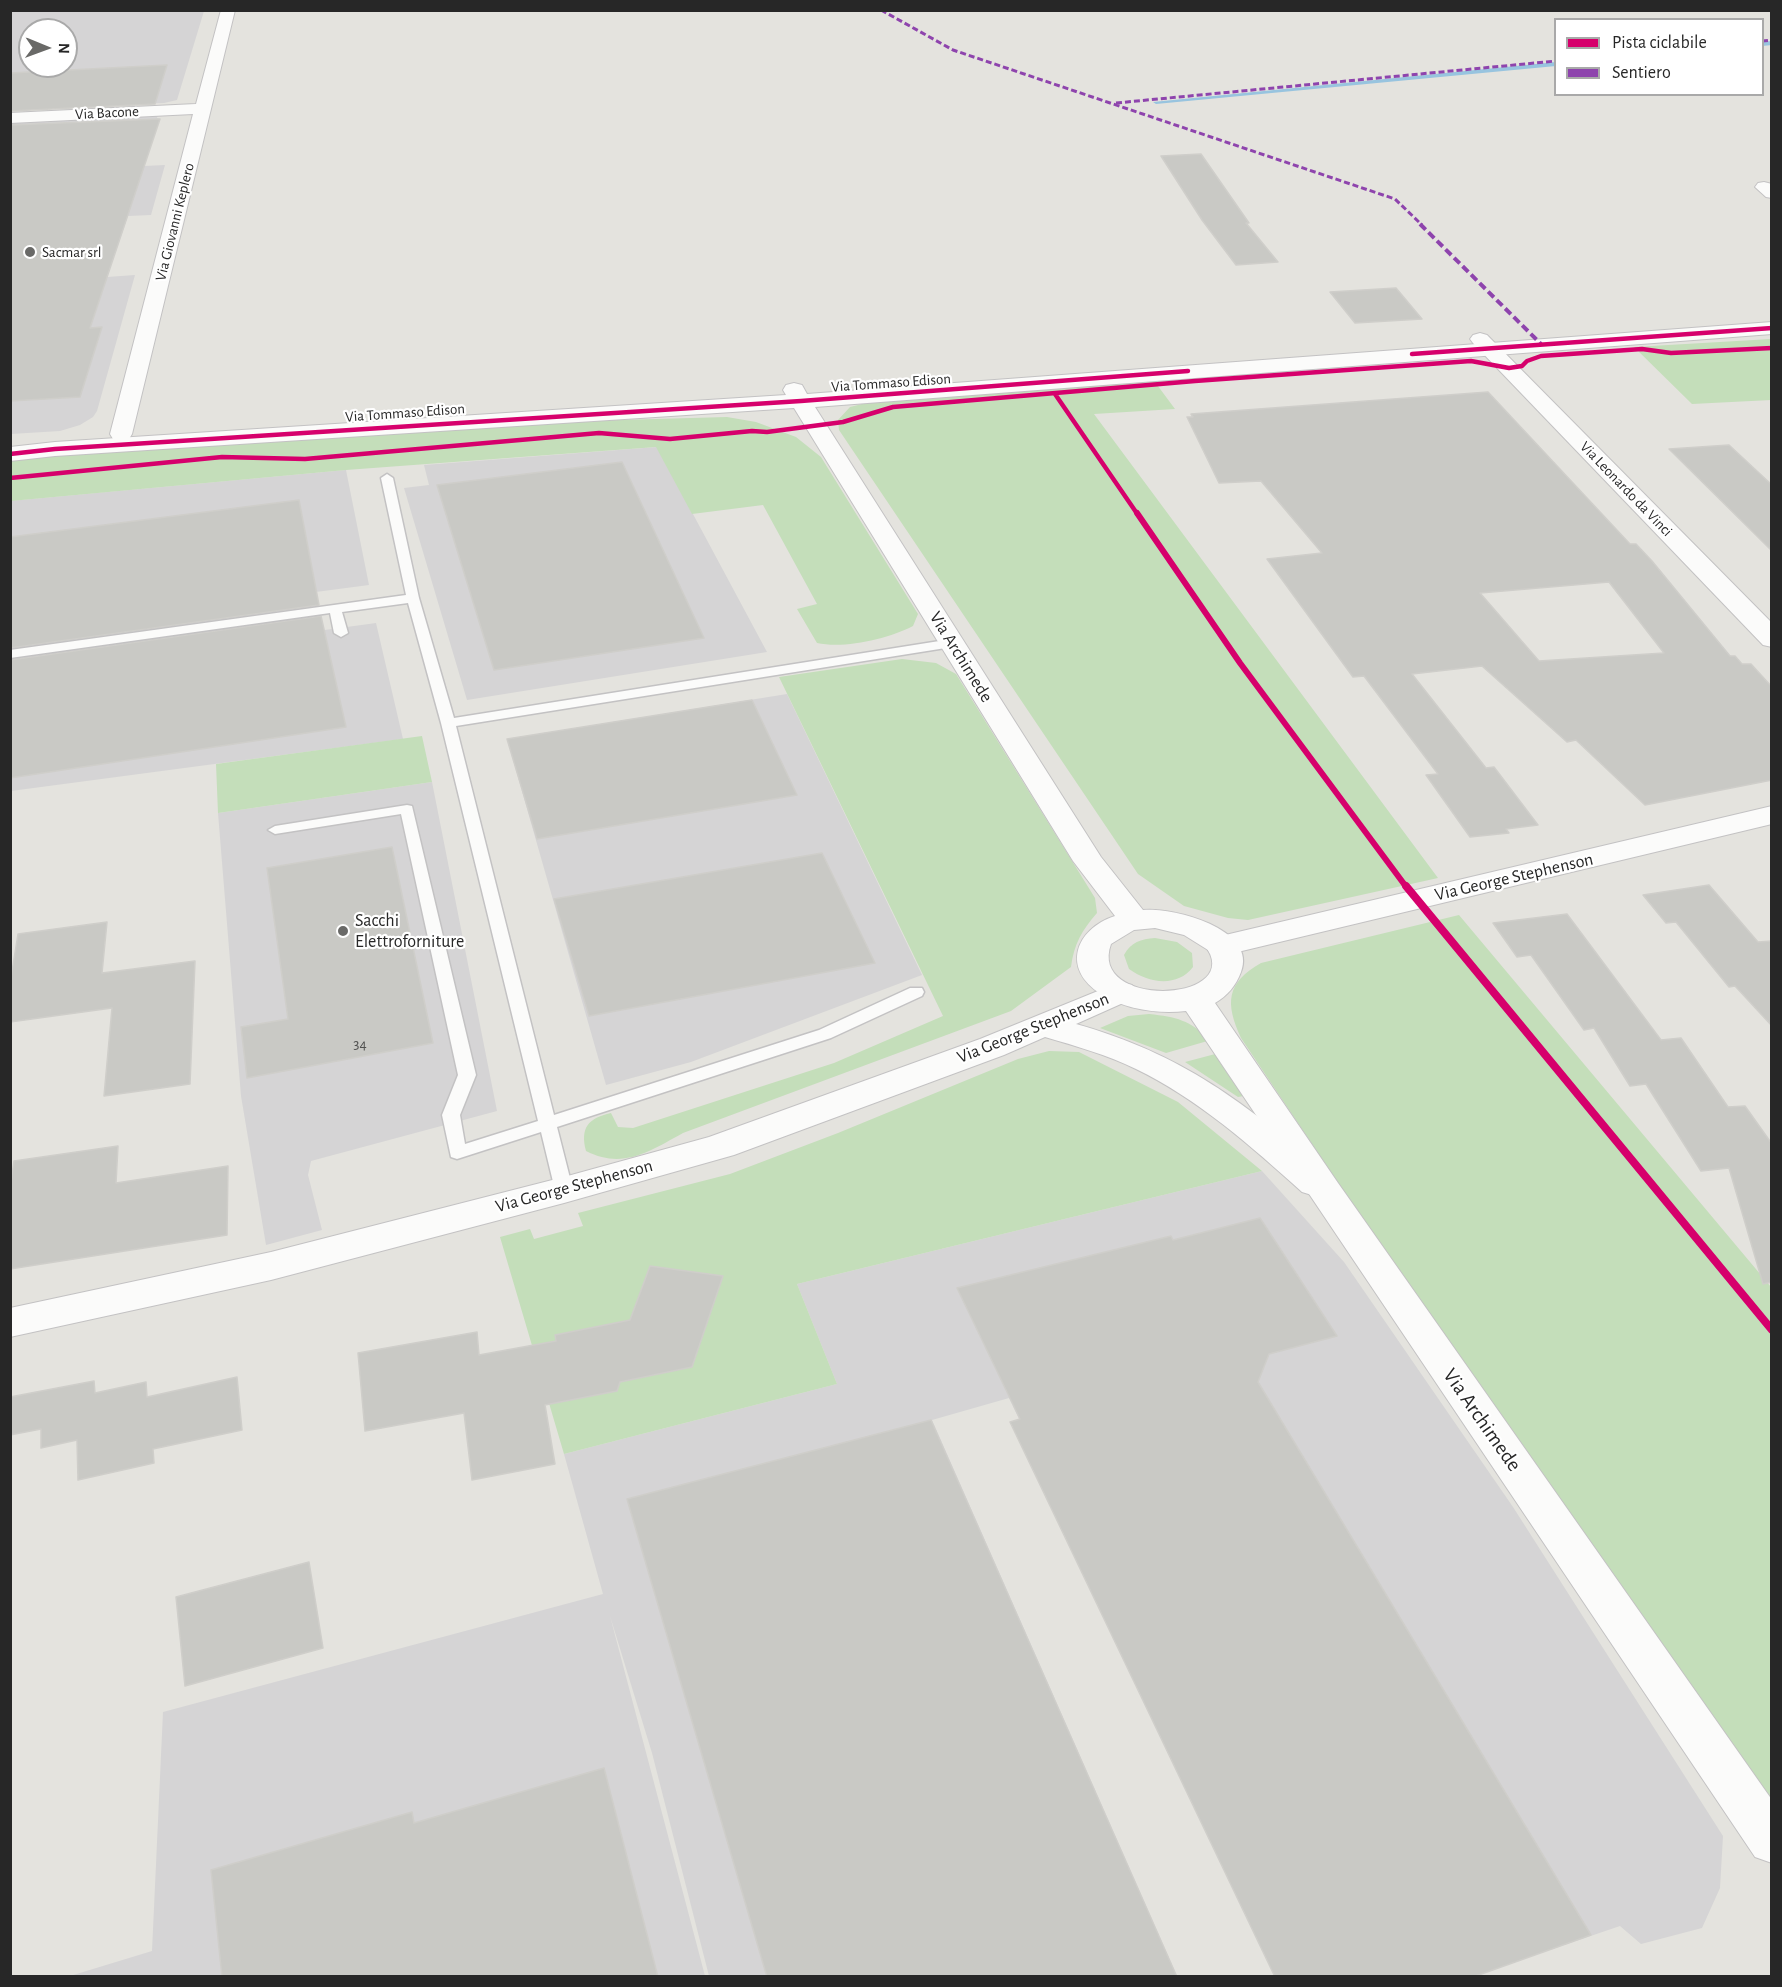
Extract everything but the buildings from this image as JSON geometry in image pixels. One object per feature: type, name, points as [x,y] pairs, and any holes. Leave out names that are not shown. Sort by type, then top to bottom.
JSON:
[{"type":"street","name":"Via Giovanni Keplero","points":[[121,434],[228,10]]},
{"type":"street","name":"Via Bacone","points":[[10,118],[203,109]]},
{"type":"street","name":"Via Tommaso Edison","points":[[10,454],[1485,344],[1772,318]]},
{"type":"street","name":"Via Tommaso Edison","points":[[1485,344],[1772,328]]},
{"type":"street","name":"Via Leonardo da Vinci","points":[[1485,344],[1772,639]]},
{"type":"street","name":"Via Tommaso Edison","points":[[10,442],[798,395]]},
{"type":"street","name":"Via Archimede","points":[[798,395],[1088,861],[1135,920]]},
{"type":"street","name":"Via George Stephenson","points":[[1221,946],[1772,815]]},
{"type":"street","points":[[1155,918],[1175,920],[1194,926],[1210,935],[1221,946],[1227,958],[1227,970],[1221,982],[1209,992],[1194,999],[1156,1002],[1120,992],[1104,982],[1095,970],[1091,957],[1094,944],[1103,933],[1117,925],[1155,918]]},
{"type":"street","name":"Via George Stephenson","points":[[10,1323],[271,1266],[564,1190],[721,1146],[992,1047],[1120,992]]},
{"type":"street","name":"Via Archimede","points":[[1194,999],[1772,1841]]},
{"type":"street","points":[[1042,1025],[1122,1050],[1196,1087],[1255,1130],[1325,1192]]},
{"type":"lane","points":[[387,478],[413,598],[448,723],[564,1190]]},
{"type":"lane","points":[[10,654],[413,598]]},
{"type":"lane","points":[[335,609],[341,633]]},
{"type":"lane","points":[[448,723],[952,643]]},
{"type":"lane","points":[[275,830],[407,809],[466,1075],[451,1115],[457,1154],[825,1034],[916,992]]},
{"type":"shaded area","points":[[10,11],[204,11],[177,100],[164,103],[11,110]]},
{"type":"shaded area","points":[[158,113],[157,118],[160,119],[144,166],[165,165],[151,215],[128,216],[107,277],[135,275],[97,411],[93,417],[80,425],[60,431],[11,434],[10,121]]},
{"type":"shaded area","points":[[657,447],[767,652],[467,700],[404,488],[429,485],[424,465]]},
{"type":"shaded area","points":[[346,470],[369,585],[11,632],[10,501]]},
{"type":"shaded area","points":[[376,623],[403,739],[11,791],[10,673]]},
{"type":"shaded area","points":[[787,694],[922,975],[691,1062],[606,1085],[507,739]]},
{"type":"shaded area","points":[[432,782],[497,1111],[311,1161],[308,1175],[322,1230],[266,1245],[241,1096],[218,813]]},
{"type":"shaded area","points":[[1262,1171],[1344,1262],[1513,1507],[1723,1836],[1720,1888],[1702,1928],[1641,1944],[1620,1926],[1473,1976],[1019,1419],[1009,1398],[932,1420],[1177,1976],[709,1976],[652,1753],[610,1616],[705,1976],[70,1976],[152,1951],[163,1712],[603,1594],[564,1454],[837,1384],[797,1284]]},
{"type":"green space","points":[[1771,339],[1771,400],[1692,404],[1634,347]]},
{"type":"green space","points":[[1152,378],[1175,409],[1094,414],[1438,878],[1248,920],[1228,918],[1184,906],[1138,874],[839,430],[838,420],[850,407],[882,399]]},
{"type":"green space","points":[[727,417],[756,422],[796,437],[821,457],[918,614],[913,626],[866,642],[840,645],[817,643],[797,609],[817,604],[763,505],[692,514],[656,447],[346,470],[11,501],[10,459],[546,422]]},
{"type":"green space","points":[[902,659],[936,663],[956,674],[1095,898],[1097,913],[1080,938],[1074,951],[1071,967],[1011,1011],[683,1133],[648,1152],[612,1159],[586,1151],[585,1130],[591,1121],[603,1115],[611,1113],[618,1127],[633,1128],[834,1063],[943,1016],[779,677]]},
{"type":"green space","points":[[422,736],[432,782],[218,813],[216,764]]},
{"type":"green space","points":[[1459,915],[1771,1287],[1771,1814],[1515,1448],[1241,1038],[1236,1026],[1231,1004],[1235,986],[1241,978],[1261,963]]},
{"type":"green space","points":[[1155,938],[1177,942],[1192,953],[1193,967],[1186,974],[1171,981],[1145,978],[1129,969],[1124,955],[1130,947],[1145,939]]},
{"type":"green space","points":[[1149,1014],[1182,1021],[1196,1028],[1211,1040],[1166,1053],[1100,1028],[1128,1016]]},
{"type":"green space","points":[[1049,1051],[1079,1052],[1178,1102],[1262,1171],[797,1284],[837,1384],[564,1454],[500,1237],[530,1229],[534,1239],[583,1226],[578,1213],[730,1174],[838,1133],[1018,1059]]},
{"type":"green space","points":[[1219,1053],[1249,1095],[1238,1097],[1185,1062]]},
{"type":"waterway","points":[[1764,44],[1772,43]]},
{"type":"waterway","points":[[1156,102],[1554,64]]},
{"type":"marked path","points":[[881,10],[953,50],[1395,199],[1541,344]]},
{"type":"marked path","points":[[1764,41],[1772,40]]},
{"type":"marked path","points":[[1116,103],[1554,61]]},
{"type":"cycle path","points":[[1412,354],[1772,328]]},
{"type":"cycle path","points":[[10,478],[222,457],[305,459],[599,433],[670,439],[752,431],[767,432],[843,422],[893,407],[1195,381],[1471,361],[1509,368],[1522,366],[1527,361],[1541,356],[1624,350],[1642,349],[1671,353],[1772,348]]},
{"type":"cycle path","points":[[10,454],[55,449],[801,401],[1188,371]]},
{"type":"cycle path","points":[[1055,394],[1240,663],[1415,899],[1772,1330]]},
{"type":"place","name":"Sacmar srl","points":[[30,252]]},
{"type":"place","name":"Sacchi Elettroforniture","points":[[343,931]]}]
